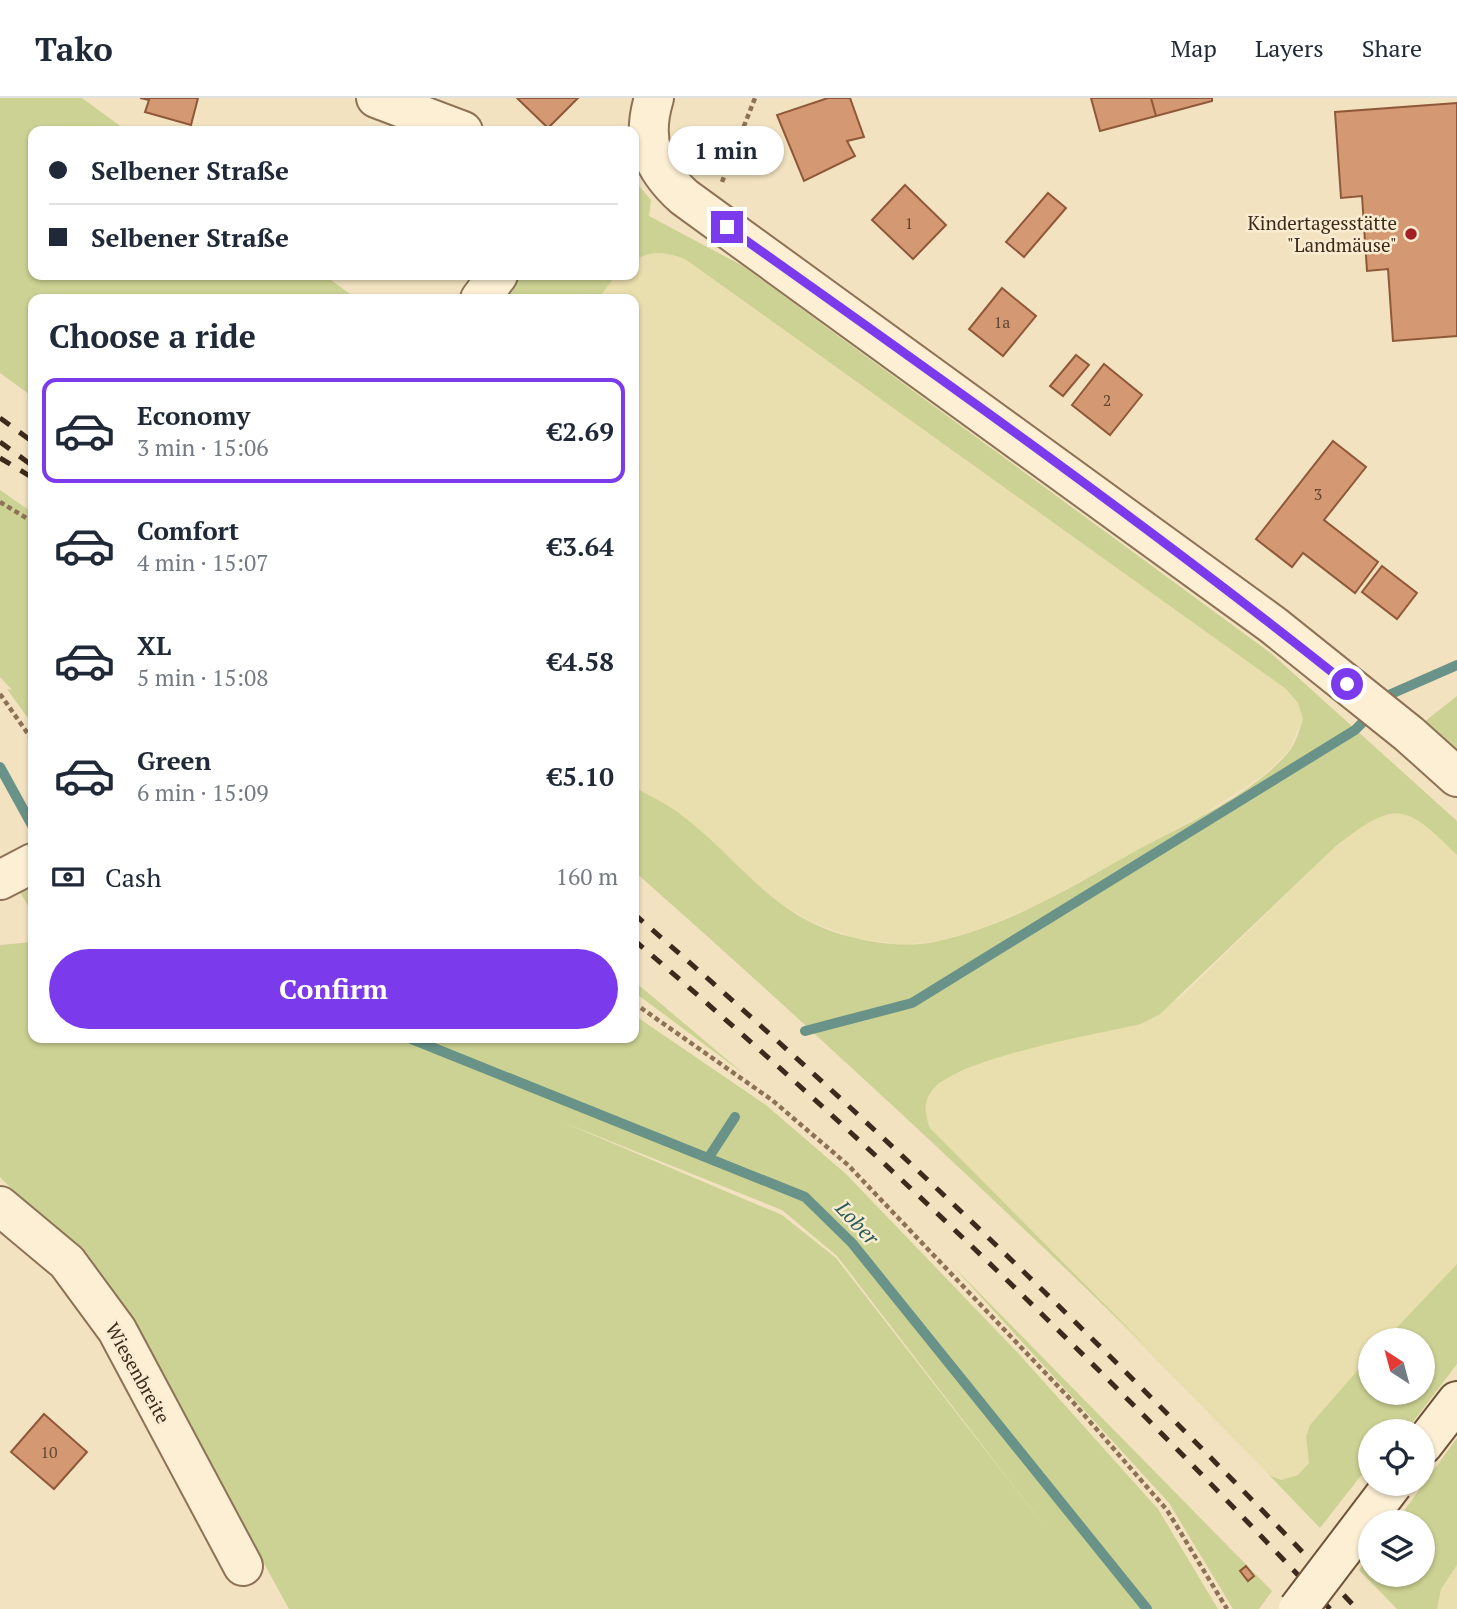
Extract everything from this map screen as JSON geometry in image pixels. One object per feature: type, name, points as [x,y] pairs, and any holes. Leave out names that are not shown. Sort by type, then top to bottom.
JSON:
[{"type":"street","points":[[376,98],[450,126]]},
{"type":"street","points":[[654,98],[641,145],[664,178],[709,214],[1101,497],[1273,625],[1457,777]]},
{"type":"street","name":"Wiesenbreite","points":[[0,1206],[67,1262],[117,1330],[243,1566]]},
{"type":"street","points":[[1435,1429],[1457,1401]]},
{"type":"street","points":[[1298,1609],[1384,1496]]},
{"type":"path","points":[[709,214],[755,98]]},
{"type":"path","points":[[0,502],[28,519]]},
{"type":"path","points":[[0,694],[28,734]]},
{"type":"path","points":[[639,1007],[772,1100],[848,1165],[1072,1401],[1167,1510],[1227,1609]]},
{"type":"shaded area","points":[[663,252],[685,259],[1286,689],[1298,703],[1303,719],[1288,752],[1265,774],[1204,814],[1041,903],[978,930],[933,942],[902,945],[853,938],[812,922],[768,897],[678,813],[639,790],[639,294],[602,294],[612,280],[639,280],[639,257]]},
{"type":"shaded area","points":[[1402,813],[1422,820],[1457,855],[1457,1264],[1396,1328],[1358,1328],[1358,1370],[1310,1425],[1306,1437],[1309,1463],[1298,1475],[1281,1480],[1269,1475],[930,1128],[925,1115],[926,1101],[932,1090],[950,1076],[987,1061],[1179,999],[1337,845],[1362,825],[1382,815]]},
{"type":"shaded area","points":[[1457,1565],[1457,1609],[1437,1609],[1441,1589]]},
{"type":"green space","points":[[0,98],[82,98],[120,126],[28,126],[28,280],[331,280],[350,294],[28,294],[28,393],[0,373]]},
{"type":"green space","points":[[639,186],[651,200],[649,216],[743,266],[1272,654],[1457,821],[1457,855],[1425,825],[1412,817],[1387,815],[1373,820],[1337,845],[1160,1014],[1141,1024],[1028,1049],[967,1068],[945,1080],[928,1096],[926,1109],[930,1128],[1151,1351],[895,1108],[639,876],[639,790],[680,814],[702,831],[759,886],[801,917],[826,929],[855,938],[894,944],[924,944],[988,926],[1041,903],[1199,818],[1257,782],[1291,749],[1303,719],[1298,703],[1286,689],[685,259],[659,253],[639,258]]},
{"type":"green space","points":[[511,280],[612,280],[602,294],[502,294]]},
{"type":"green space","points":[[0,490],[28,510],[28,718],[7,689],[12,690],[0,677]]},
{"type":"green space","points":[[1457,696],[1457,757],[1419,726]]},
{"type":"green space","points":[[28,884],[28,906],[18,889]]},
{"type":"green space","points":[[28,942],[28,1043],[639,1043],[639,1018],[766,1105],[846,1174],[1018,1353],[1158,1509],[1218,1609],[289,1609],[117,1296],[0,1177],[0,945]],"holes":[[[560,1121],[782,1210],[837,1256],[1049,1532],[836,1258],[782,1215]]]},
{"type":"green space","points":[[639,985],[744,1074],[639,996]]},
{"type":"green space","points":[[951,1264],[1272,1591],[1259,1609],[1233,1609],[1169,1503]]},
{"type":"green space","points":[[1457,1264],[1457,1364],[1435,1393],[1435,1328],[1396,1328]]},
{"type":"green space","points":[[1358,1370],[1358,1405],[1426,1405],[1415,1419],[1358,1419],[1358,1479],[1320,1528],[1269,1475],[1281,1480],[1298,1475],[1309,1463],[1306,1437],[1310,1425]]},
{"type":"green space","points":[[1457,1438],[1457,1565],[1441,1589],[1437,1609],[1397,1609],[1376,1587],[1435,1587],[1435,1510],[1405,1510],[1415,1496],[1435,1496],[1435,1468]]},
{"type":"building","points":[[140,98],[198,98],[191,125],[145,112],[149,100]]},
{"type":"building","points":[[517,98],[578,98],[550,126],[546,126]]},
{"type":"building","points":[[828,98],[850,98],[864,137],[847,141],[855,156],[804,181],[777,115]]},
{"type":"building","points":[[1091,98],[1151,98],[1156,116],[1100,131]]},
{"type":"building","points":[[1151,98],[1212,98],[1212,101],[1156,116]]},
{"type":"building","name":"Kindertagesstätte \"Landmäuse\"","points":[[1457,103],[1457,336],[1393,341],[1388,269],[1367,271],[1362,196],[1341,198],[1335,112]]},
{"type":"building","points":[[905,185],[946,225],[913,259],[872,220]]},
{"type":"building","points":[[1048,193],[1066,208],[1024,257],[1006,242]]},
{"type":"building","points":[[1002,288],[1036,316],[1003,356],[969,329]]},
{"type":"building","points":[[1076,355],[1089,365],[1063,396],[1050,386]]},
{"type":"building","points":[[1104,364],[1142,395],[1110,435],[1072,405]]},
{"type":"building","points":[[1333,441],[1366,467],[1324,520],[1378,562],[1355,593],[1303,553],[1292,567],[1256,539]]},
{"type":"building","points":[[1382,566],[1417,593],[1397,619],[1362,592]]},
{"type":"building","points":[[44,1414],[87,1452],[54,1489],[11,1452]]},
{"type":"building","points":[[1246,1566],[1254,1576],[1248,1581],[1240,1571]]},
{"type":"waterway","points":[[1383,702],[1391,694],[1457,665]]},
{"type":"waterway","points":[[805,1031],[912,1003],[1355,730],[1372,713]]},
{"type":"waterway","name":"Lober","points":[[0,767],[28,818]]},
{"type":"waterway","name":"Lober","points":[[421,1043],[805,1197],[852,1243],[1147,1609]]},
{"type":"waterway","points":[[709,1157],[735,1117]]},
{"type":"railway","points":[[0,418],[28,438]]},
{"type":"railway","points":[[0,442],[28,462]]},
{"type":"railway","points":[[0,458],[28,475]]},
{"type":"railway","points":[[639,918],[821,1081],[1004,1252],[1182,1429],[1357,1609]]},
{"type":"railway","points":[[639,944],[815,1100],[991,1265],[1163,1435],[1330,1609]]},
{"type":"place","name":"Kindertagesstätte \"Landmäuse\"","points":[[1411,234]]},
{"type":"route","points":[[727,227],[1067,473],[1273,625],[1347,684]]}]
